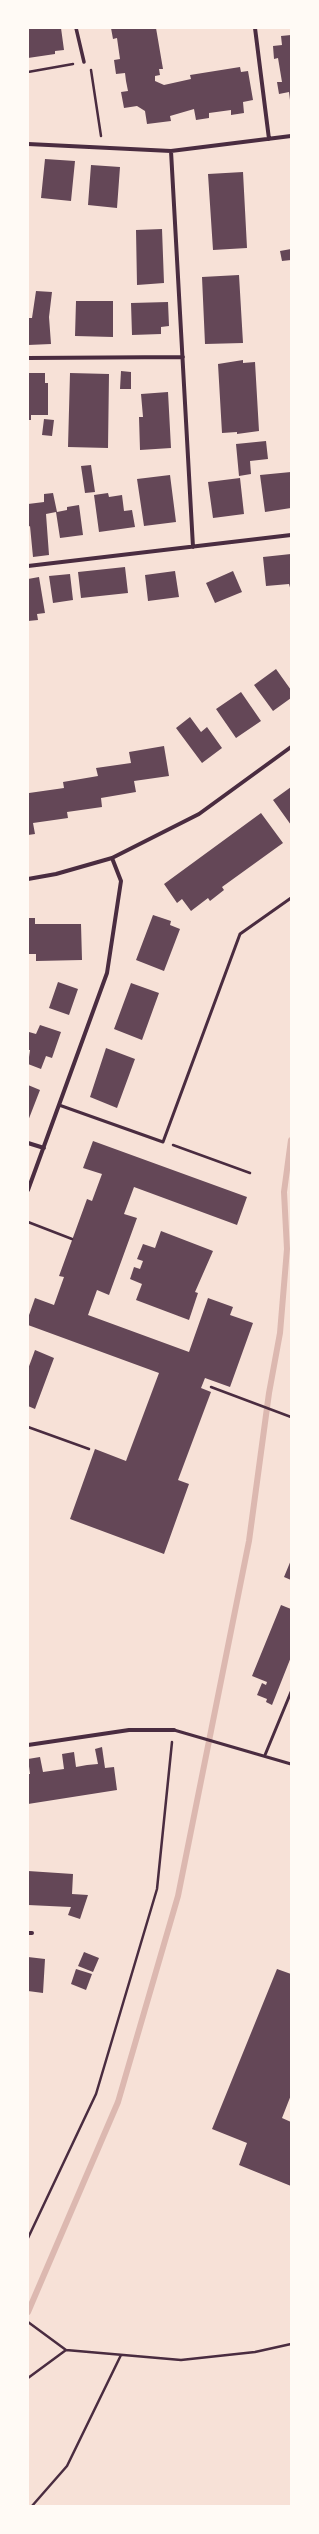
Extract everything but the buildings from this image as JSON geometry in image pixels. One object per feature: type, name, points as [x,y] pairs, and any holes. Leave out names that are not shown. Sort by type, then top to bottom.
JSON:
[{"type":"street","points":[[76,28],[84,62]]},
{"type":"street","points":[[255,28],[269,139]]},
{"type":"street","points":[[28,144],[103,150],[171,151],[291,136]]},
{"type":"street","points":[[171,151],[193,547]]},
{"type":"street","points":[[28,358],[183,357]]},
{"type":"street","points":[[28,566],[291,535]]},
{"type":"street","points":[[28,879],[56,874],[112,858],[199,814],[291,747]]},
{"type":"street","points":[[28,1190],[107,973],[121,881],[112,858]]},
{"type":"street","points":[[28,1144],[44,1148]]},
{"type":"street","points":[[28,1746],[129,1730],[174,1730]]},
{"type":"lane","points":[[60,1105],[163,1142],[240,934],[291,898]]},
{"type":"lane","points":[[265,1755],[291,1692]]},
{"type":"lane","points":[[174,1730],[265,1755],[291,1764]]},
{"type":"path","points":[[28,72],[84,62],[90,67],[103,150]]},
{"type":"path","points":[[163,1142],[250,1173]]},
{"type":"path","points":[[28,1222],[72,1239]]},
{"type":"path","points":[[211,1387],[291,1417]]},
{"type":"path","points":[[28,1427],[89,1450]]},
{"type":"path","points":[[28,2238],[96,2094],[157,1889],[174,1730]]},
{"type":"path","points":[[28,2322],[66,2350],[121,2355],[181,2360],[255,2352],[291,2344]]},
{"type":"path","points":[[28,2378],[66,2350]]},
{"type":"path","points":[[32,2506],[67,2466],[121,2355]]},
{"type":"waterway","points":[[28,2312],[118,2102],[178,1896],[249,1541],[269,1393],[280,1333],[287,1249],[284,1192],[291,1140]]}]
